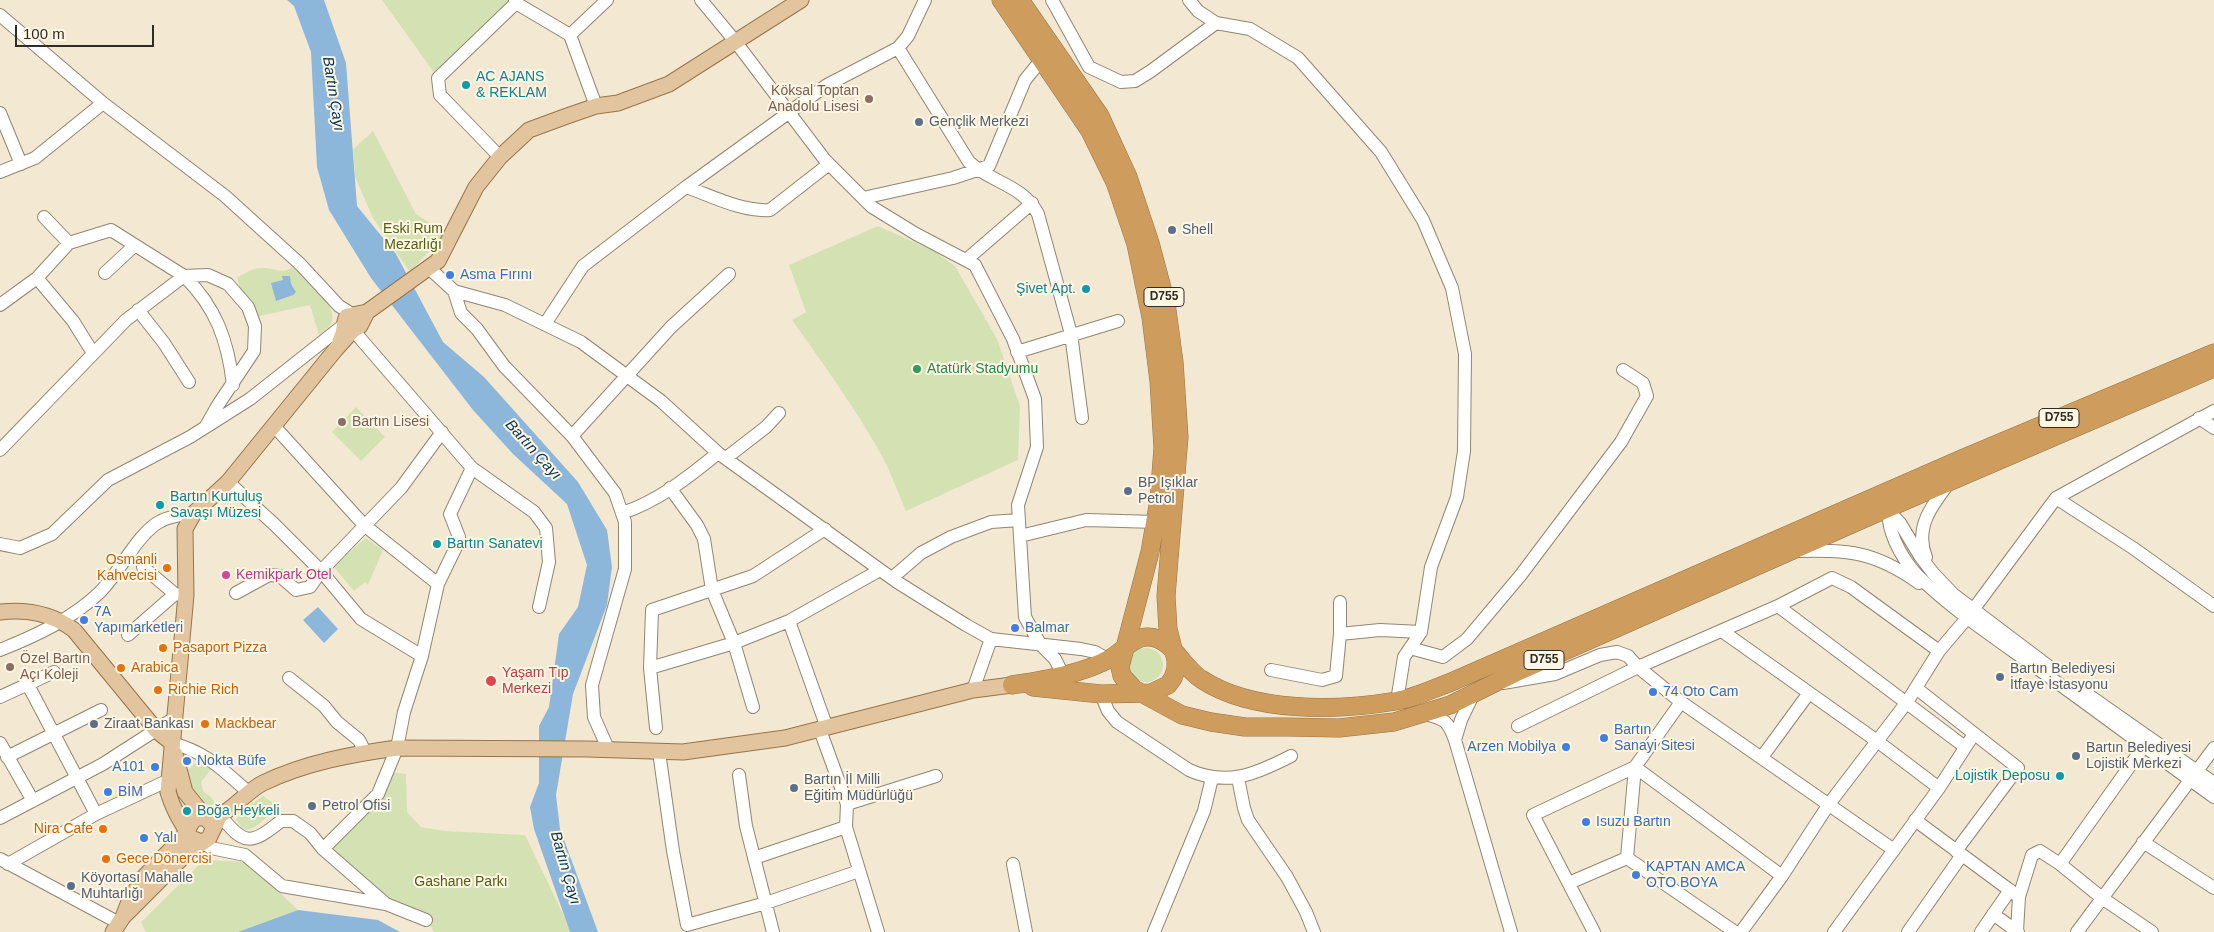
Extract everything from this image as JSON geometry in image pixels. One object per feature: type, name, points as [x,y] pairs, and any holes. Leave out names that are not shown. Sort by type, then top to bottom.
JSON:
[{"type":"highway","name":"D755","points":[[1001,0],[1090,131],[1115,182],[1136,244],[1151,317],[1160,381],[1163,448],[1156,522],[1125,649]]},
{"type":"highway","name":"D755","points":[[1020,0],[1100,116],[1128,177],[1150,243],[1166,303],[1174,362],[1179,437],[1166,596],[1168,629],[1172,651],[1199,678],[1220,691],[1240,698],[1272,704],[1308,707],[1356,706],[1397,701],[1449,683],[1905,484],[2214,353]]},
{"type":"highway","name":"D755","points":[[1115,663],[1127,683],[1182,714],[1245,727],[1339,728],[1394,722],[1425,714],[1473,695],[1519,671],[1888,508],[2214,368]]},
{"type":"highway","points":[[1012,685],[1115,663],[1131,642],[1149,637],[1158,639],[1172,651],[1176,660],[1173,678],[1160,690],[1142,693],[1101,694],[1056,677]]},
{"type":"main road","points":[[188,830],[175,814],[171,802],[169,780],[176,717],[184,529],[194,513],[228,482],[336,349],[353,322],[438,261],[476,187],[500,157],[529,130],[543,123],[596,106],[618,104],[669,84],[801,0]]},
{"type":"main road","points":[[0,612],[23,610],[62,621],[74,630],[157,731],[172,743],[185,792],[210,827]]},
{"type":"main road","points":[[0,619],[43,615]]},
{"type":"main road","points":[[118,924],[210,827],[248,792],[286,774],[366,752],[397,748],[513,748],[683,752],[785,738],[973,690],[1012,685]]},
{"type":"main road","points":[[118,924],[130,899],[144,877],[188,830],[194,819],[210,827]]},
{"type":"street","points":[[570,35],[607,0]]},
{"type":"street","points":[[701,0],[736,41],[830,164],[872,207],[916,234],[975,265],[1017,352],[1035,399],[1037,447],[1018,505],[1025,616],[1040,644],[1055,659],[1056,677]]},
{"type":"street","points":[[545,324],[583,266],[686,187],[827,85],[898,48],[908,36],[925,0]]},
{"type":"street","points":[[1052,0],[1089,67],[1121,82],[1135,81],[1216,23]]},
{"type":"street","points":[[1189,0],[1198,11],[1216,23],[1250,29],[1298,58],[1382,152],[1423,220],[1452,288],[1465,354],[1464,451],[1457,498],[1431,567],[1420,632],[1404,657],[1397,701]]},
{"type":"street","points":[[500,157],[440,95],[438,78],[515,2],[570,35],[596,106]]},
{"type":"street","points":[[0,14],[104,103],[226,196],[300,264],[353,322],[472,468],[534,512],[546,528],[549,562],[539,606]]},
{"type":"street","points":[[898,48],[969,162],[979,171],[1024,195],[1032,203],[1038,214],[1071,334],[1082,418]]},
{"type":"street","points":[[863,198],[979,171],[989,166],[1025,80],[1042,59]]},
{"type":"street","points":[[0,172],[35,158],[104,103]]},
{"type":"street","points":[[0,113],[21,164]]},
{"type":"street","points":[[686,187],[738,206],[762,211],[770,210],[830,164]]},
{"type":"street","points":[[966,260],[1032,203]]},
{"type":"street","points":[[44,217],[69,243]]},
{"type":"street","points":[[0,305],[37,278],[69,243],[111,230],[184,276],[204,298],[218,322],[227,346],[233,385]]},
{"type":"street","points":[[105,273],[134,246]]},
{"type":"street","points":[[426,271],[454,291],[506,305],[581,342],[661,401],[722,455],[880,570],[966,626],[991,639],[1081,649],[1095,652],[1115,663]]},
{"type":"street","points":[[572,436],[671,327],[729,274]]},
{"type":"street","points":[[0,450],[138,310],[184,276],[208,275],[228,284],[248,307],[255,326],[254,351],[218,405],[206,427]]},
{"type":"street","points":[[37,278],[67,314],[93,354]]},
{"type":"street","points":[[454,291],[461,312],[477,329],[504,366],[572,436],[615,493],[622,513],[625,522],[625,568],[592,685],[594,717],[609,751]]},
{"type":"street","points":[[138,310],[164,342],[189,382]]},
{"type":"street","points":[[1017,352],[1118,321]]},
{"type":"street","points":[[0,544],[20,548],[52,534],[108,480],[206,427],[250,399],[353,322]]},
{"type":"street","points":[[1410,648],[1443,657],[1467,639],[1520,576],[1621,442],[1647,396],[1643,383],[1623,370]]},
{"type":"street","points":[[1741,932],[1782,876],[1829,804],[1907,702],[1967,612],[2056,498],[2214,411]]},
{"type":"street","points":[[622,513],[637,508],[766,427],[779,413]]},
{"type":"street","points":[[2199,418],[2214,428]]},
{"type":"street","points":[[274,426],[364,525],[438,584]]},
{"type":"street","points":[[236,593],[269,575],[280,576],[296,590],[310,587],[320,571],[401,488],[442,432]]},
{"type":"street","points":[[323,848],[378,794],[397,748],[404,712],[422,656],[438,584],[459,537],[450,514],[472,468]]},
{"type":"street","points":[[228,482],[276,525],[361,618],[422,656]]},
{"type":"street","points":[[1933,573],[1922,547],[1923,529],[1929,510],[1950,482]]},
{"type":"street","points":[[1905,484],[1891,499],[1888,508],[1889,528],[1917,575],[1967,612]]},
{"type":"street","points":[[670,488],[704,539],[712,590],[734,643],[753,707]]},
{"type":"street","points":[[2056,498],[2133,548],[2214,606]]},
{"type":"street","points":[[1852,507],[1879,505],[1888,508],[1900,523],[1920,556],[1967,612]]},
{"type":"street","points":[[0,650],[62,621],[99,593],[144,534],[161,520],[194,513]]},
{"type":"street","points":[[174,518],[184,529]]},
{"type":"street","points":[[892,578],[921,553],[951,537],[991,522],[1019,520]]},
{"type":"street","points":[[1020,536],[1086,520],[1156,522]]},
{"type":"street","points":[[656,728],[650,668],[652,610],[753,576],[826,529]]},
{"type":"street","points":[[1792,551],[1837,550],[1872,557],[1896,566],[2072,684],[2147,742],[2194,775],[2214,797]]},
{"type":"street","points":[[128,635],[180,595],[143,567]]},
{"type":"street","points":[[650,668],[734,643],[789,621],[880,570]]},
{"type":"street","points":[[1518,726],[1638,667],[1778,606],[1832,578],[1851,587],[1940,651]]},
{"type":"street","points":[[1270,670],[1322,680],[1336,676],[1340,634],[1340,602]]},
{"type":"street","points":[[1778,606],[1965,747]]},
{"type":"street","points":[[789,621],[847,804],[846,827],[878,932]]},
{"type":"street","points":[[1340,634],[1380,630],[1420,632]]},
{"type":"street","points":[[1722,631],[1877,741],[1939,788]]},
{"type":"street","points":[[973,690],[991,639]]},
{"type":"street","points":[[1492,685],[1554,674],[1600,655],[1617,652],[1628,656],[1638,667],[1681,702],[1894,850]]},
{"type":"street","points":[[0,696],[54,672]]},
{"type":"street","points":[[289,678],[324,706],[337,722],[359,740],[366,752]]},
{"type":"street","points":[[27,683],[96,814]]},
{"type":"street","points":[[1908,932],[1959,853],[2018,768],[1916,688]]},
{"type":"street","points":[[1762,757],[1809,693]]},
{"type":"street","points":[[1101,694],[1108,711],[1117,722],[1189,770],[1212,778],[1238,778],[1267,768],[1290,756]]},
{"type":"street","points":[[1456,740],[1461,720],[1473,695]]},
{"type":"street","points":[[1594,932],[1533,815],[1635,767],[1681,702]]},
{"type":"street","points":[[7,757],[101,710]]},
{"type":"street","points":[[1425,714],[1441,718],[1450,725],[1456,740],[1511,932]]},
{"type":"street","points":[[0,818],[77,777],[157,731],[176,717]]},
{"type":"street","points":[[1834,932],[1939,788],[1974,734]]},
{"type":"street","points":[[2060,864],[2147,742]]},
{"type":"street","points":[[0,743],[34,801]]},
{"type":"street","points":[[172,743],[193,748],[215,763],[248,792]]},
{"type":"street","points":[[2077,932],[2214,748]]},
{"type":"street","points":[[659,752],[673,851],[687,925],[766,903],[859,871]]},
{"type":"street","points":[[4,862],[96,814],[169,780],[177,760]]},
{"type":"street","points":[[1627,858],[1635,767]]},
{"type":"street","points":[[1635,767],[1782,876]]},
{"type":"street","points":[[739,775],[746,826],[773,932]]},
{"type":"street","points":[[2194,775],[2214,783]]},
{"type":"street","points":[[847,804],[936,776]]},
{"type":"street","points":[[1154,932],[1204,811],[1212,778]]},
{"type":"street","points":[[1238,778],[1248,820],[1287,877],[1306,912],[1314,932]]},
{"type":"street","points":[[386,904],[323,848],[310,833],[293,822],[286,820],[268,832],[249,839],[240,838],[210,827],[211,848],[245,855],[282,886],[386,904],[426,920]]},
{"type":"street","points":[[1915,820],[2015,893]]},
{"type":"street","points":[[754,858],[846,827]]},
{"type":"street","points":[[245,855],[249,839]]},
{"type":"street","points":[[2143,842],[2214,888]]},
{"type":"street","points":[[1981,932],[1993,914],[2015,893],[2034,853],[2043,851],[2102,898],[2152,932]]},
{"type":"street","points":[[1569,884],[1627,858]]},
{"type":"street","points":[[1627,858],[1735,932]]},
{"type":"street","points":[[4,862],[118,924]]},
{"type":"street","points":[[1012,864],[1026,932]]},
{"type":"street","points":[[2015,893],[2018,932]]},
{"type":"street","points":[[1993,914],[2018,932]]},
{"type":"green space","points":[[382,0],[520,0],[438,78]]},
{"type":"green space","name":"Eski Rum Mezarlığı","points":[[373,131],[416,214],[446,233],[410,272],[373,218],[355,177],[353,149]]},
{"type":"green space","name":"Atatürk Stadyumu","points":[[878,226],[934,251],[955,266],[997,339],[1020,406],[1018,460],[906,511],[886,464],[873,440],[792,320],[806,312],[789,265]]},
{"type":"green space","points":[[293,267],[312,284],[330,307],[332,321],[329,327],[319,335],[310,305],[255,317],[241,291],[237,278],[249,271],[256,268],[267,268],[285,271]]},
{"type":"green space","points":[[356,407],[385,437],[361,461],[332,432]]},
{"type":"green space","points":[[366,538],[383,550],[368,585],[365,582],[354,591],[333,566]]},
{"type":"green space","points":[[1146,648],[1153,649],[1158,653],[1162,658],[1162,672],[1158,677],[1153,681],[1146,682],[1139,681],[1134,677],[1130,672],[1129,665],[1130,658],[1134,653],[1139,649]]},
{"type":"green space","points":[[200,760],[212,768],[201,782],[203,791],[212,798],[215,804],[209,806],[192,791],[186,781],[189,770]]},
{"type":"green space","name":"Gashane Parkı","points":[[388,772],[406,774],[407,812],[421,827],[445,831],[525,835],[570,932],[434,932],[426,920],[386,904],[323,849],[378,794]]},
{"type":"green space","points":[[174,773],[198,812],[185,821],[173,794]]},
{"type":"green space","points":[[263,796],[278,806],[257,826],[248,830],[244,829],[236,819],[248,806]]},
{"type":"green space","points":[[204,860],[248,862],[298,910],[238,932],[146,932],[141,922]]},
{"type":"water","name":"Bartın Çayı","points":[[287,0],[324,0],[346,63],[357,206],[396,254],[443,342],[484,377],[578,482],[607,530],[612,567],[607,605],[573,694],[556,795],[560,829],[598,932],[570,932],[534,829],[530,807],[539,783],[539,726],[549,707],[559,634],[578,607],[587,565],[567,504],[513,454],[473,410],[371,278],[329,210],[317,167],[311,52],[294,6]]},
{"type":"water","points":[[282,276],[290,276],[291,284],[296,292],[293,295],[276,301],[271,283],[283,280]]},
{"type":"water","points":[[318,607],[338,629],[324,643],[303,620]]},
{"type":"water","points":[[298,910],[378,920],[400,932],[238,932]]},
{"type":"place","name":"AC AJANS & REKLAM","points":[[466,85]]},
{"type":"place","name":"Köksal Toptan Anadolu Lisesi","points":[[869,99]]},
{"type":"place","name":"Gençlik Merkezi","points":[[919,122]]},
{"type":"place","name":"Shell","points":[[1172,230]]},
{"type":"place","name":"Asma Fırını","points":[[450,275]]},
{"type":"place","name":"Şivet Apt.","points":[[1086,289]]},
{"type":"place","name":"Atatürk Stadyumu","points":[[917,369]]},
{"type":"place","name":"Bartın Lisesi","points":[[342,422]]},
{"type":"place","name":"BP Işıklar Petrol","points":[[1128,491]]},
{"type":"place","name":"Bartın Kurtuluş Savaşı Müzesi","points":[[160,505]]},
{"type":"place","name":"Bartın Sanatevi","points":[[437,544]]},
{"type":"place","name":"Osmanli Kahvecisi","points":[[167,568]]},
{"type":"place","name":"Kemikpark Otel","points":[[226,575]]},
{"type":"place","name":"7A Yapımarketleri","points":[[84,620]]},
{"type":"place","name":"Balmar","points":[[1015,628]]},
{"type":"place","name":"Pasaport Pizza","points":[[163,648]]},
{"type":"place","name":"Özel Bartın Açı Koleji","points":[[10,667]]},
{"type":"place","name":"Arabica","points":[[121,668]]},
{"type":"place","name":"Bartın Belediyesi İtfaye İstasyonu","points":[[2000,677]]},
{"type":"place","name":"Yaşam Tıp Merkezi","points":[[491,681]]},
{"type":"place","name":"Richie Rich","points":[[158,690]]},
{"type":"place","name":"74 Oto Cam","points":[[1653,692]]},
{"type":"place","name":"Ziraat Bankası","points":[[94,724]]},
{"type":"place","name":"Mackbear","points":[[205,724]]},
{"type":"place","name":"Bartın Sanayi Sitesi","points":[[1604,738]]},
{"type":"place","name":"Arzen Mobilya","points":[[1566,747]]},
{"type":"place","name":"Bartın Belediyesi Lojistik Merkezi","points":[[2076,756]]},
{"type":"place","name":"Nokta Büfe","points":[[187,761]]},
{"type":"place","name":"A101","points":[[155,767]]},
{"type":"place","name":"Lojistik Deposu","points":[[2060,776]]},
{"type":"place","name":"Bartın İl Milli Eğitim Müdürlüğü","points":[[794,788]]},
{"type":"place","name":"BİM","points":[[108,792]]},
{"type":"place","name":"Petrol Ofisi","points":[[312,806]]},
{"type":"place","name":"Boğa Heykeli","points":[[187,811]]},
{"type":"place","name":"Isuzu Bartın","points":[[1586,822]]},
{"type":"place","name":"Nira Cafe","points":[[103,829]]},
{"type":"place","name":"Yalı","points":[[144,838]]},
{"type":"place","name":"Gece Dönercisi","points":[[106,859]]},
{"type":"place","name":"KAPTAN AMCA OTO BOYA","points":[[1636,875]]},
{"type":"place","name":"Köyortası Mahalle Muhtarlığı","points":[[71,886]]}]
